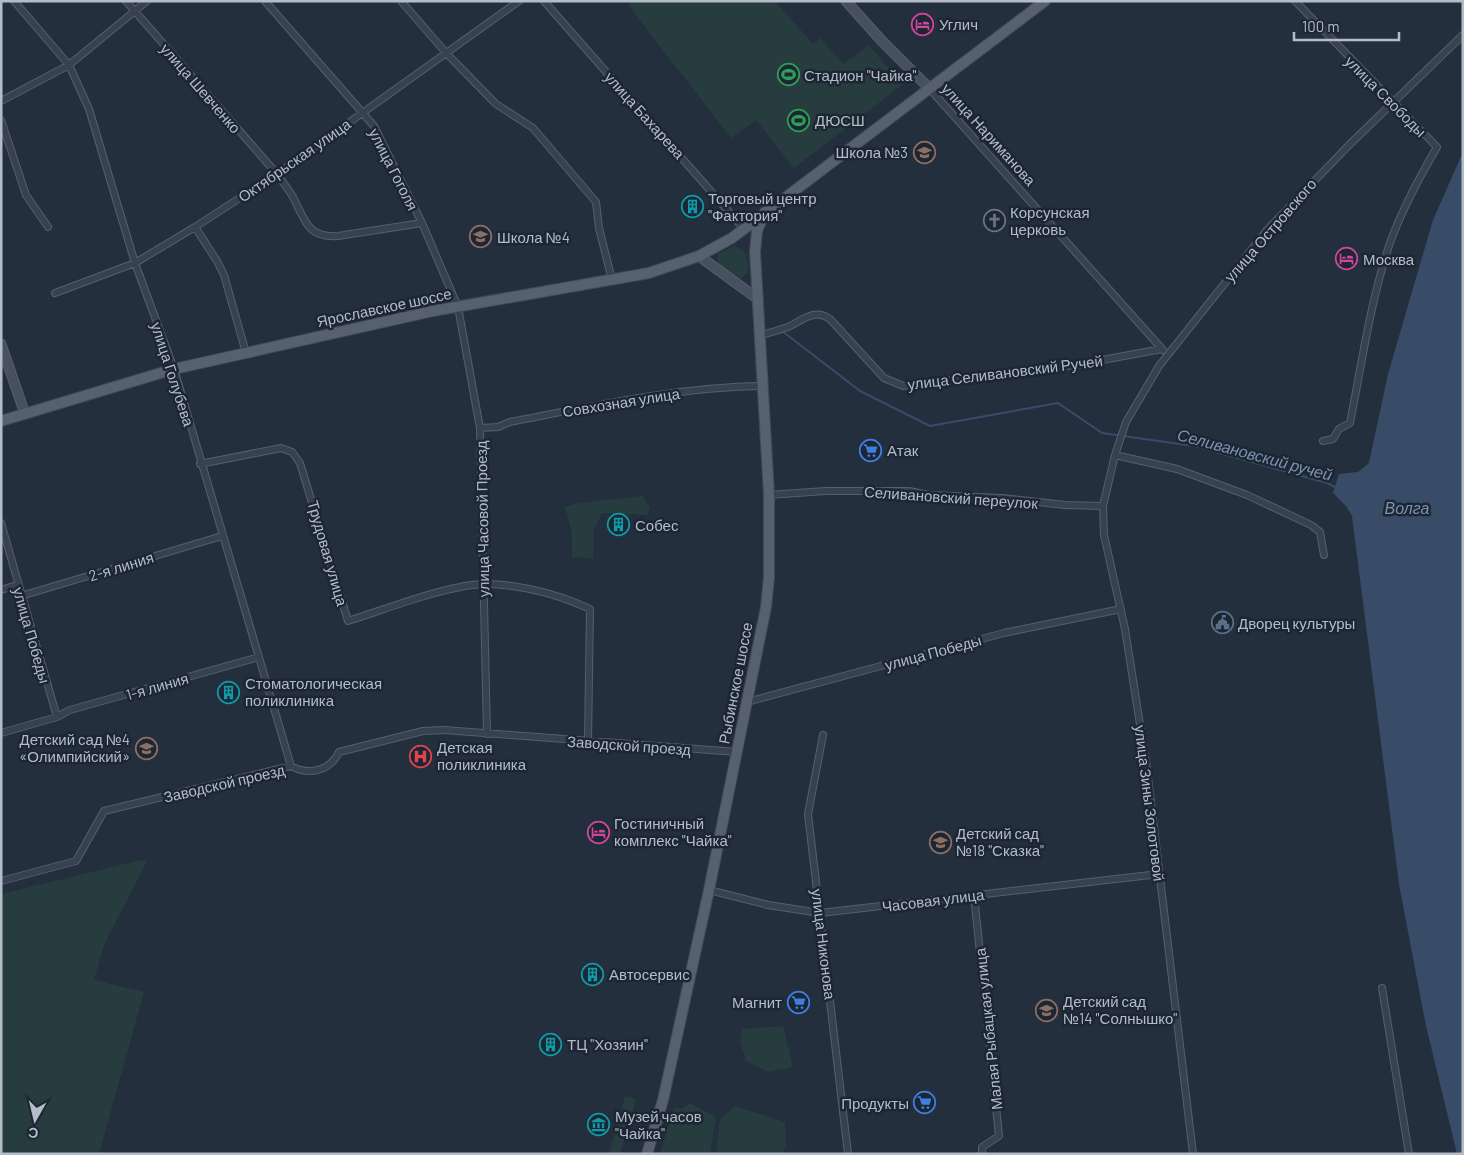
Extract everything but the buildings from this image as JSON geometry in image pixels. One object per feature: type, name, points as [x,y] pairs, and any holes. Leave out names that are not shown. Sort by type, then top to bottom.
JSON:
[{"type":"main road","name":"улица Нариманова","points":[[846,1],[881,40],[930,88]]},
{"type":"main road","name":"Ярославское шоссе","points":[[1,421],[174,370],[458,307],[663,270],[699,256],[722,244],[744,229],[1045,1]]},
{"type":"main road","name":"Рыбинское шоссе","points":[[647,1154],[662,1100],[709,890],[766,607],[769,577],[769,495],[755,242],[765,212]]},
{"type":"main road","points":[[699,256],[758,299]]},
{"type":"main road","points":[[1,344],[25,414]]},
{"type":"street","name":"улица Голубева","points":[[14,1],[69,65],[89,109],[135,262],[174,370],[200,464],[291,766]]},
{"type":"street","name":"улица Шевченко","points":[[126,1],[277,174],[292,195],[308,227],[320,235],[338,236],[422,223]]},
{"type":"street","points":[[1,101],[69,65],[147,1]]},
{"type":"street","name":"улица Гоголя","points":[[265,1],[374,126],[422,223],[458,307]]},
{"type":"street","points":[[401,1],[447,54],[496,104],[533,128],[596,202],[599,228],[612,280]]},
{"type":"street","name":"Октябрьская улица","points":[[55,293],[135,262],[195,227],[277,174],[519,1]]},
{"type":"street","name":"улица Бахарева","points":[[544,1],[744,229]]},
{"type":"street","name":"улица Свободы","points":[[1295,1],[1437,147],[1411,193],[1390,244],[1369,319],[1350,423],[1339,429],[1333,439],[1323,441]]},
{"type":"street","name":"улица Островского","points":[[1115,454],[1120,436],[1133,407],[1165,352],[1267,230],[1335,159],[1463,35]]},
{"type":"street","name":"улица Нариманова","points":[[930,88],[1165,352]]},
{"type":"street","points":[[1,120],[26,195],[48,227]]},
{"type":"street","points":[[195,227],[218,260],[246,353]]},
{"type":"street","name":"улица Часовой Проезд","points":[[458,307],[480,428],[487,734]]},
{"type":"street","name":"улица Селивановский Ручей","points":[[760,335],[788,327],[810,315],[820,314],[830,318],[884,378],[903,386],[1165,352]]},
{"type":"street","name":"Совхозная улица","points":[[480,428],[498,427],[510,422],[600,405],[718,387],[763,386]]},
{"type":"street","name":"Трудовая улица","points":[[200,464],[281,448],[292,452],[300,463],[310,489],[348,621],[456,588],[483,585],[550,593],[590,610],[588,741]]},
{"type":"street","points":[[1115,454],[1177,469],[1247,495],[1311,525],[1320,532],[1324,555]]},
{"type":"street","name":"улица Зины Золотовой","points":[[1115,454],[1103,506],[1106,552],[1121,609],[1136,697],[1160,874],[1193,1154]]},
{"type":"street","name":"Селивановский переулок","points":[[769,495],[826,491],[902,491],[929,495],[1002,498],[1064,505],[1103,506]]},
{"type":"street","name":"улица Победы","points":[[1,523],[57,717]]},
{"type":"street","name":"2-я линия","points":[[21,596],[222,536]]},
{"type":"street","points":[[1,590],[18,585]]},
{"type":"street","name":"улица Победы","points":[[747,702],[1004,633],[1121,609]]},
{"type":"street","name":"1-я линия","points":[[1,733],[57,717],[70,710],[259,658]]},
{"type":"street","name":"Заводской проезд","points":[[1,881],[76,861],[104,811],[291,766],[305,772],[320,770],[332,764],[339,752],[423,731],[444,730],[737,752]]},
{"type":"street","name":"улица Никонова","points":[[823,735],[808,814],[848,1154]]},
{"type":"street","name":"Часовая улица","points":[[709,890],[768,905],[820,913],[1160,874]]},
{"type":"street","name":"Малая Рыбацкая улица","points":[[974,895],[999,1136],[982,1148],[982,1154]]},
{"type":"street","points":[[1382,988],[1408,1154]]},
{"type":"green space","name":"Стадион \"Чайка\"","points":[[633,1],[775,1],[813,44],[820,38],[843,64],[869,45],[902,85],[794,168],[756,120],[731,138],[628,5]]},
{"type":"green space","points":[[734,246],[745,253],[747,260],[748,273],[740,279],[717,264],[718,254]]},
{"type":"green space","points":[[643,496],[650,508],[648,515],[602,513],[594,530],[593,559],[572,557],[572,533],[565,507],[578,503]]},
{"type":"green space","points":[[141,860],[147,861],[104,945],[94,980],[144,992],[99,1154],[1,1154],[1,894]]},
{"type":"green space","points":[[783,1026],[793,1067],[769,1072],[746,1061],[740,1042],[742,1029]]},
{"type":"green space","points":[[625,1096],[636,1099],[620,1154],[609,1154]]},
{"type":"green space","points":[[690,1103],[716,1117],[710,1154],[660,1154],[674,1107],[682,1109]]},
{"type":"green space","points":[[735,1106],[785,1122],[786,1146],[782,1154],[716,1154],[720,1119]]},
{"type":"water","name":"Волга","points":[[1463,152],[1463,1154],[1457,1154],[1426,1026],[1399,884],[1352,516],[1346,506],[1333,493],[1339,474],[1358,472],[1369,463],[1388,374],[1433,220]]},
{"type":"waterway","name":"Селивановский ручей","points":[[782,331],[860,391],[930,426],[1058,403],[1102,433],[1194,446],[1327,483],[1335,487]]},
{"type":"place","name":"Углич","points":[[923,24]]},
{"type":"place","name":"Стадион \"Чайка\"","points":[[788,75]]},
{"type":"place","name":"ДЮСШ","points":[[799,120]]},
{"type":"place","name":"Школа №3","points":[[924,152]]},
{"type":"place","name":"Торговый центр \"Фактория\"","points":[[692,207]]},
{"type":"place","name":"Корсунская церковь","points":[[994,221]]},
{"type":"place","name":"Школа №4","points":[[481,237]]},
{"type":"place","name":"Москва","points":[[1347,259]]},
{"type":"place","name":"Атак","points":[[871,450]]},
{"type":"place","name":"Собес","points":[[619,525]]},
{"type":"place","name":"Дворец культуры","points":[[1222,623]]},
{"type":"place","name":"Стоматологическая поликлиника","points":[[229,692]]},
{"type":"place","name":"Детский сад №4 «Олимпийский»","points":[[146,748]]},
{"type":"place","name":"Детская поликлиника","points":[[421,756]]},
{"type":"place","name":"Гостиничный комплекс \"Чайка\"","points":[[598,832]]},
{"type":"place","name":"Детский сад №18 \"Сказка\"","points":[[940,842]]},
{"type":"place","name":"Автосервис","points":[[593,974]]},
{"type":"place","name":"Магнит","points":[[798,1002]]},
{"type":"place","name":"Детский сад №14 \"Солнышко\"","points":[[1047,1010]]},
{"type":"place","name":"ТЦ \"Хозяин\"","points":[[551,1044]]},
{"type":"place","name":"Продукты","points":[[925,1103]]},
{"type":"place","name":"Музей часов \"Чайка\"","points":[[599,1125]]}]
